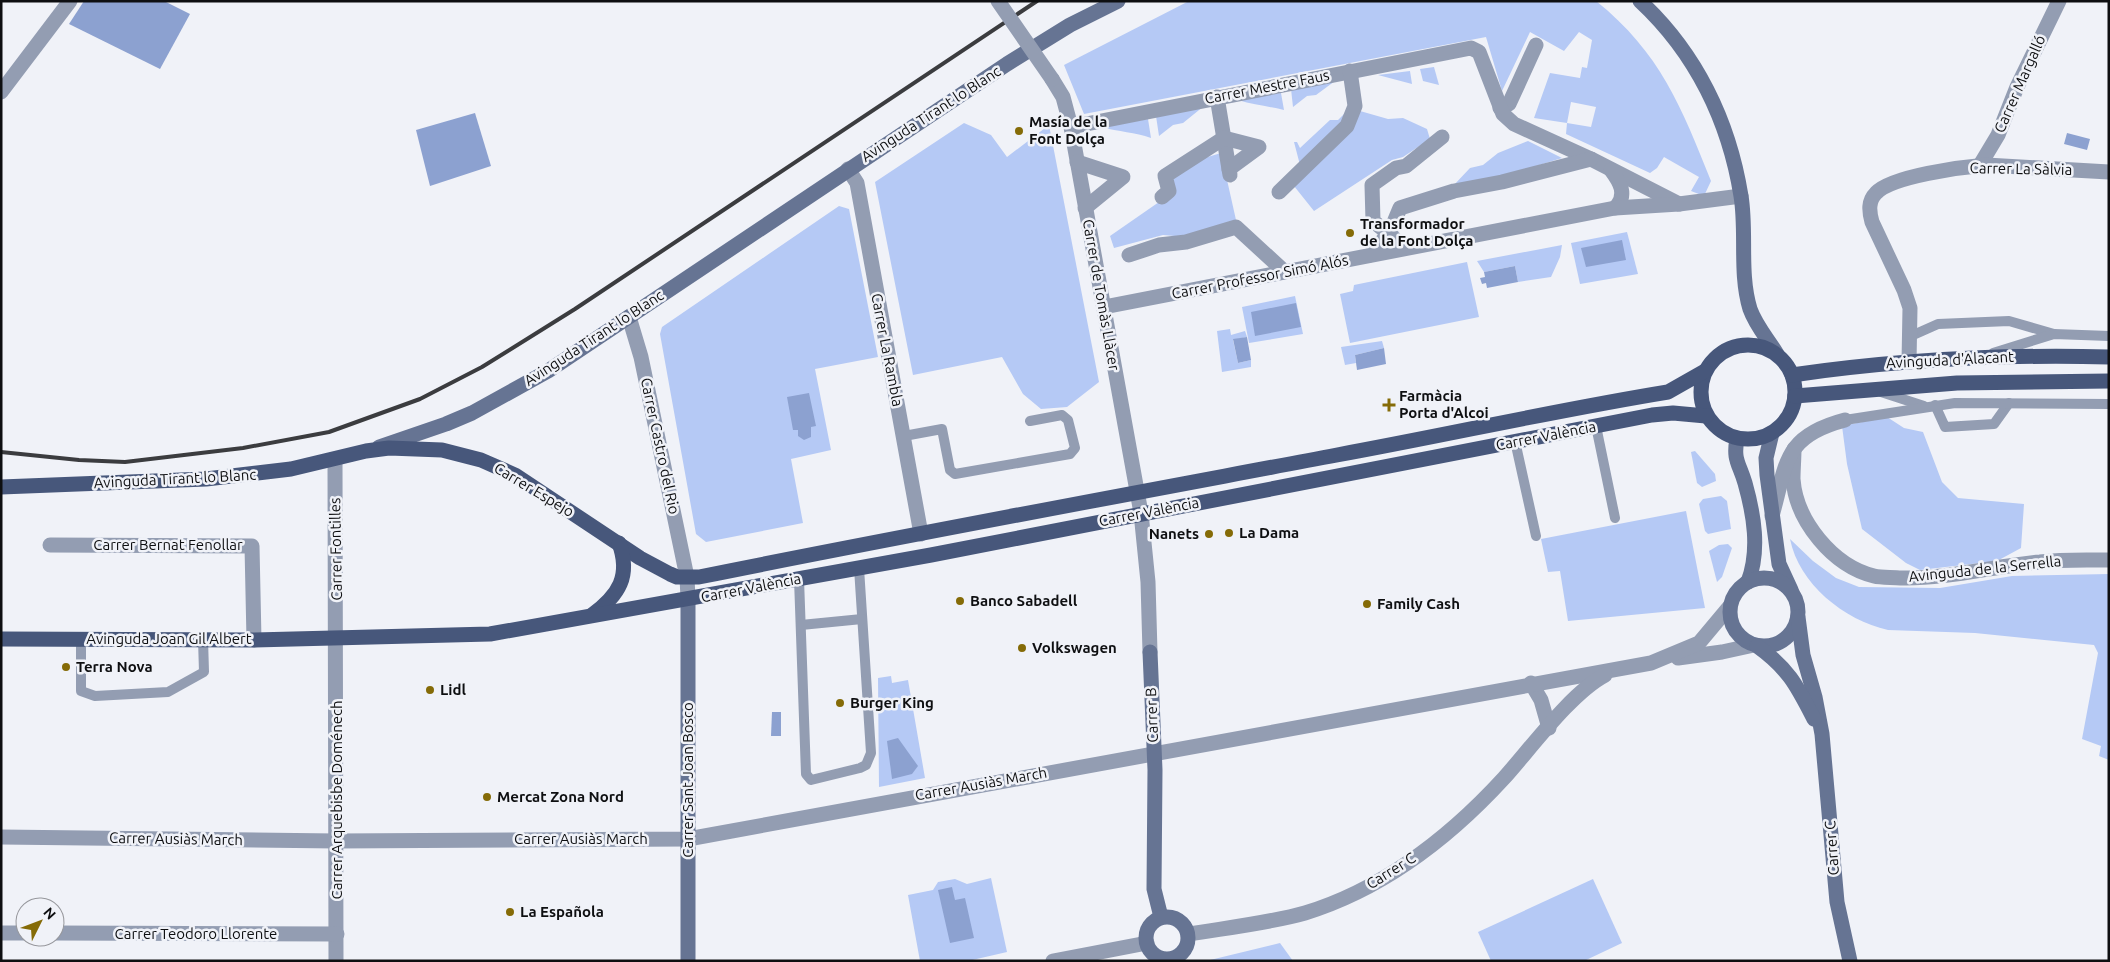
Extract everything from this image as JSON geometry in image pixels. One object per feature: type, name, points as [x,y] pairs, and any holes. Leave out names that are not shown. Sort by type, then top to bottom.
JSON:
[{"type":"main road","points":[[1759,346],[1777,354],[1792,375],[1795,396],[1788,417],[1772,434],[1749,440],[1737,439],[1717,429],[1706,416],[1700,397],[1705,371],[1722,352],[1734,347],[1759,346]]},
{"type":"main road","name":"Avinguda d'Alacant","points":[[1792,375],[1909,362],[1980,358],[2109,357]]},
{"type":"main road","name":"Carrer València","points":[[687,577],[699,577],[1668,392],[1705,371]]},
{"type":"main road","name":"Avinguda d'Alacant","points":[[1795,396],[1873,389],[2011,381],[2109,380]]},
{"type":"main road","name":"Carrer València","points":[[337,638],[476,636],[688,600],[859,568],[1596,426],[1673,413],[1706,416]]},
{"type":"main road","name":"Carrer Espejo","points":[[366,451],[421,448],[481,460],[516,475],[541,490],[619,543],[670,574],[687,577]]},
{"type":"main road","name":"Avinguda Tirant lo Blanc","points":[[1,487],[206,479],[255,474],[335,460],[366,451]]},
{"type":"main road","points":[[591,616],[604,606],[618,590],[624,570],[624,559],[619,543]]},
{"type":"main road","name":"Avinguda Joan Gil Albert","points":[[1,639],[254,640],[337,638]]},
{"type":"street","points":[[1,92],[70,1]]},
{"type":"street","name":"Carrer de Tomàs Llàcer","points":[[998,1],[1063,98],[1071,127],[1141,513]]},
{"type":"street","name":"Avinguda Tirant lo Blanc","points":[[366,451],[446,424],[472,413],[548,371],[1006,64],[1070,25],[1118,1]]},
{"type":"street","points":[[1640,1],[1688,56],[1703,80],[1720,117],[1741,196],[1747,295],[1754,318],[1777,354]]},
{"type":"street","name":"Carrer Margalló","points":[[1980,166],[1998,135],[2017,87],[2059,1]]},
{"type":"street","points":[[1536,44],[1509,104],[1500,108],[1507,118],[1520,128],[1591,159],[1679,204]]},
{"type":"street","name":"Carrer Mestre Faus","points":[[1071,127],[1464,48],[1474,48],[1479,52],[1500,108]]},
{"type":"street","points":[[1279,192],[1347,126],[1354,106],[1350,71]]},
{"type":"street","points":[[1162,197],[1168,191],[1163,173],[1224,138],[1259,147],[1230,172],[1224,138],[1217,97]]},
{"type":"street","points":[[1406,248],[1373,221],[1372,185],[1396,168],[1406,166],[1442,137]]},
{"type":"street","points":[[1370,255],[1389,234],[1400,208],[1454,191],[1502,182],[1591,159]]},
{"type":"street","points":[[1077,162],[1122,177],[1085,208]]},
{"type":"street","name":"Carrer La Sàlvia","points":[[1909,362],[1911,336],[1910,308],[1904,290],[1872,222],[1869,212],[1870,203],[1875,194],[1889,184],[1980,166],[2109,172]]},
{"type":"street","name":"Carrer La Rambla","points":[[848,169],[857,183],[921,534]]},
{"type":"street","points":[[1610,169],[1622,190],[1621,203],[1615,208]]},
{"type":"street","name":"Carrer Professor Simó Alós","points":[[1104,307],[1615,208],[1679,204],[1741,196]]},
{"type":"street","points":[[1129,255],[1159,246],[1186,242],[1236,227],[1285,272]]},
{"type":"street","name":"Carrer Castro del Rio","points":[[629,317],[641,357],[687,577]]},
{"type":"street","points":[[1772,517],[1788,458],[1799,441],[1820,426],[1845,420]]},
{"type":"street","points":[[1772,434],[1766,458],[1772,517],[1779,564],[1794,596],[1798,617],[1788,637],[1773,644],[1755,645],[1738,634],[1732,626],[1730,606],[1739,588],[1748,582],[1768,578],[1787,587],[1794,596]]},
{"type":"street","points":[[1737,439],[1734,456],[1751,503],[1755,534],[1754,566],[1748,582]]},
{"type":"street","name":"Avinguda de la Serrella","points":[[1794,449],[1793,480],[1807,521],[1824,545],[1835,555],[1861,571],[1875,576],[1931,577],[2039,562],[2109,560]]},
{"type":"street","name":"Carrer Fontilles","points":[[335,460],[337,638]]},
{"type":"street","name":"Carrer B","points":[[1141,513],[1148,582],[1154,752],[1154,889],[1160,917]]},
{"type":"street","name":"Carrer Bernat Fenollar","points":[[50,545],[252,546],[254,640]]},
{"type":"street","points":[[687,577],[688,600]]},
{"type":"street","name":"Carrer Sant Joan Bosco","points":[[688,600],[688,961]]},
{"type":"street","name":"Carrer C","points":[[1654,662],[1699,643],[1730,606]]},
{"type":"street","name":"Carrer C","points":[[1798,617],[1803,655],[1815,697],[1822,734],[1837,902],[1850,961]]},
{"type":"street","name":"Carrer Arquebisbe Doménech","points":[[336,961],[337,638]]},
{"type":"street","name":"Carrer C","points":[[1154,752],[1531,683],[1613,671],[1755,645],[1782,666],[1796,682],[1822,734]]},
{"type":"street","name":"Carrer C","points":[[1189,934],[1304,913],[1353,894],[1396,870],[1463,820],[1582,690],[1613,671]]},
{"type":"street","points":[[1531,683],[1541,700],[1549,728]]},
{"type":"street","name":"Carrer Ausiàs March","points":[[1,837],[336,841],[688,839],[1154,752]]},
{"type":"street","points":[[1160,917],[1171,917],[1181,921],[1189,934],[1188,944],[1183,953],[1174,958],[1159,959],[1147,943],[1147,930],[1160,917]]},
{"type":"street","points":[[1,933],[15,933]]},
{"type":"street","name":"Carrer Teodoro Llorente","points":[[65,933],[337,934]]},
{"type":"street","points":[[1053,961],[1147,943]]},
{"type":"lane","points":[[1911,336],[1938,324],[2009,322],[2054,334],[2109,336]]},
{"type":"lane","points":[[1980,358],[2054,334]]},
{"type":"lane","points":[[1873,389],[1930,405],[1945,427],[1994,424],[2009,403]]},
{"type":"lane","points":[[1845,420],[1930,405],[2009,403],[2109,404]]},
{"type":"lane","points":[[904,436],[942,429],[950,470],[955,474],[1070,454],[1075,448],[1068,420],[1062,415],[1030,420]]},
{"type":"lane","points":[[1596,426],[1615,518]]},
{"type":"lane","points":[[1516,441],[1536,536]]},
{"type":"lane","points":[[799,579],[806,774],[811,780],[860,768],[870,759],[870,720],[859,568]]},
{"type":"lane","points":[[801,626],[862,619]]},
{"type":"lane","points":[[80,639],[81,691],[95,696],[168,692],[204,672],[203,640]]},
{"type":"shaded area","points":[[84,1],[164,1],[190,14],[160,69],[69,24]]},
{"type":"shaded area","points":[[1189,1],[1596,1],[1637,40],[1653,61],[1679,105],[1711,181],[1704,196],[1691,191],[1699,177],[1664,157],[1657,168],[1650,173],[1566,134],[1567,123],[1534,118],[1550,73],[1580,78],[1582,67],[1587,68],[1592,40],[1579,32],[1564,51],[1530,32],[1502,91],[1486,37],[1084,114],[1064,65]],"holes":[[[1571,102],[1596,107],[1591,127],[1567,123]]]},
{"type":"shaded area","points":[[1434,67],[1439,85],[1423,81],[1420,69]]},
{"type":"shaded area","points":[[1410,71],[1412,84],[1378,75]]},
{"type":"shaded area","points":[[1335,81],[1316,95],[1307,96],[1293,107],[1291,89]]},
{"type":"shaded area","points":[[1281,93],[1284,110],[1238,100]]},
{"type":"shaded area","points":[[1204,106],[1183,123],[1173,125],[1159,136],[1156,116]]},
{"type":"shaded area","points":[[1348,110],[1343,124],[1300,165],[1294,142],[1297,142],[1300,148],[1330,120],[1338,120]]},
{"type":"shaded area","points":[[1360,111],[1388,119],[1403,118],[1427,129],[1430,139],[1403,157],[1392,160],[1314,211],[1294,186]]},
{"type":"shaded area","points":[[475,113],[491,166],[430,186],[416,130]]},
{"type":"shaded area","points":[[1148,119],[1151,138],[1101,127]]},
{"type":"shaded area","points":[[964,123],[991,135],[1007,157],[1049,125],[1099,382],[1067,407],[1041,409],[1023,394],[1002,357],[913,375],[875,182]]},
{"type":"shaded area","points":[[2067,133],[2090,139],[2087,150],[2064,144]]},
{"type":"shaded area","points":[[1528,141],[1562,158],[1501,177],[1453,186],[1470,168],[1483,165],[1498,153]]},
{"type":"shaded area","points":[[1221,153],[1236,220],[1186,237],[1163,235],[1114,248],[1110,236],[1172,193],[1171,179],[1201,159]]},
{"type":"shaded area","points":[[839,206],[849,209],[878,357],[815,369],[831,450],[791,459],[803,523],[706,542],[696,534],[660,334],[662,327]]},
{"type":"shaded area","points":[[1627,232],[1638,274],[1580,284],[1571,243]]},
{"type":"shaded area","points":[[1622,240],[1626,260],[1586,267],[1581,248]]},
{"type":"shaded area","points":[[1562,245],[1560,257],[1551,277],[1518,282],[1515,266],[1484,272],[1477,261]]},
{"type":"shaded area","points":[[1467,262],[1479,317],[1350,343],[1340,294],[1353,291],[1354,285]]},
{"type":"shaded area","points":[[1515,266],[1518,282],[1487,288],[1486,283],[1482,284],[1480,278],[1485,277],[1484,272]]},
{"type":"shaded area","points":[[1295,296],[1303,334],[1249,343],[1242,307]]},
{"type":"shaded area","points":[[1296,303],[1301,327],[1255,336],[1251,312]]},
{"type":"shaded area","points":[[1230,329],[1231,335],[1245,331],[1247,337],[1233,340],[1238,363],[1251,360],[1251,367],[1222,372],[1217,331]]},
{"type":"shaded area","points":[[1247,337],[1251,360],[1238,363],[1233,339]]},
{"type":"shaded area","points":[[1382,341],[1384,348],[1355,355],[1356,363],[1345,365],[1341,347]]},
{"type":"shaded area","points":[[1384,348],[1386,364],[1357,370],[1355,355]]},
{"type":"shaded area","points":[[809,393],[816,426],[811,427],[811,437],[804,440],[798,436],[798,430],[793,430],[787,397]]},
{"type":"shaded area","points":[[1887,417],[1904,428],[1923,432],[1942,482],[1958,498],[2024,504],[2021,548],[1997,561],[1920,570],[1906,563],[1862,529],[1847,464],[1842,426]]},
{"type":"shaded area","points":[[1695,451],[1715,474],[1716,481],[1702,487],[1697,483],[1691,452]]},
{"type":"shaded area","points":[[1721,496],[1727,501],[1731,529],[1708,534],[1705,531],[1699,504],[1703,499]]},
{"type":"shaded area","points":[[1686,511],[1705,608],[1568,621],[1560,571],[1548,572],[1541,539]]},
{"type":"shaded area","points":[[1790,539],[1813,561],[1836,578],[1859,587],[1940,588],[2012,576],[2109,574],[2109,760],[2099,756],[2101,746],[2082,739],[2098,653],[2094,645],[1975,633],[1888,630],[1872,625],[1840,609],[1813,585],[1795,555]]},
{"type":"shaded area","points":[[1728,544],[1732,548],[1722,577],[1717,582],[1709,551],[1719,545]]},
{"type":"shaded area","points":[[891,676],[892,683],[908,680],[925,778],[879,787],[878,678]]},
{"type":"shaded area","points":[[772,712],[781,712],[781,736],[771,736]]},
{"type":"shaded area","points":[[898,738],[918,766],[912,774],[892,779],[887,741]]},
{"type":"shaded area","points":[[991,878],[1007,952],[968,961],[920,961],[908,895],[933,890],[938,882],[955,879],[967,884]]},
{"type":"shaded area","points":[[1593,879],[1622,943],[1584,961],[1491,961],[1478,932]]},
{"type":"shaded area","points":[[952,887],[955,900],[965,898],[974,938],[950,943],[938,890]]},
{"type":"shaded area","points":[[1280,943],[1293,961],[1206,961]]},
{"type":"railway","points":[[1,452],[79,460],[125,462],[243,448],[329,432],[420,399],[482,367],[575,309],[1037,1]]},
{"type":"place","name":"Masía de la Font Dolça","points":[[1019,131]]},
{"type":"place","name":"Transformador de la Font Dolça","points":[[1350,233]]},
{"type":"place","name":"Farmàcia Porta d'Alcoi","points":[[1389,405]]},
{"type":"place","name":"La Dama","points":[[1229,533]]},
{"type":"place","name":"Nanets","points":[[1209,534]]},
{"type":"place","name":"Banco Sabadell","points":[[960,601]]},
{"type":"place","name":"Family Cash","points":[[1367,604]]},
{"type":"place","name":"Volkswagen","points":[[1022,648]]},
{"type":"place","name":"Terra Nova","points":[[66,667]]},
{"type":"place","name":"Lidl","points":[[430,690]]},
{"type":"place","name":"Burger King","points":[[840,703]]},
{"type":"place","name":"Mercat Zona Nord","points":[[487,797]]},
{"type":"place","name":"La Española","points":[[510,912]]}]
